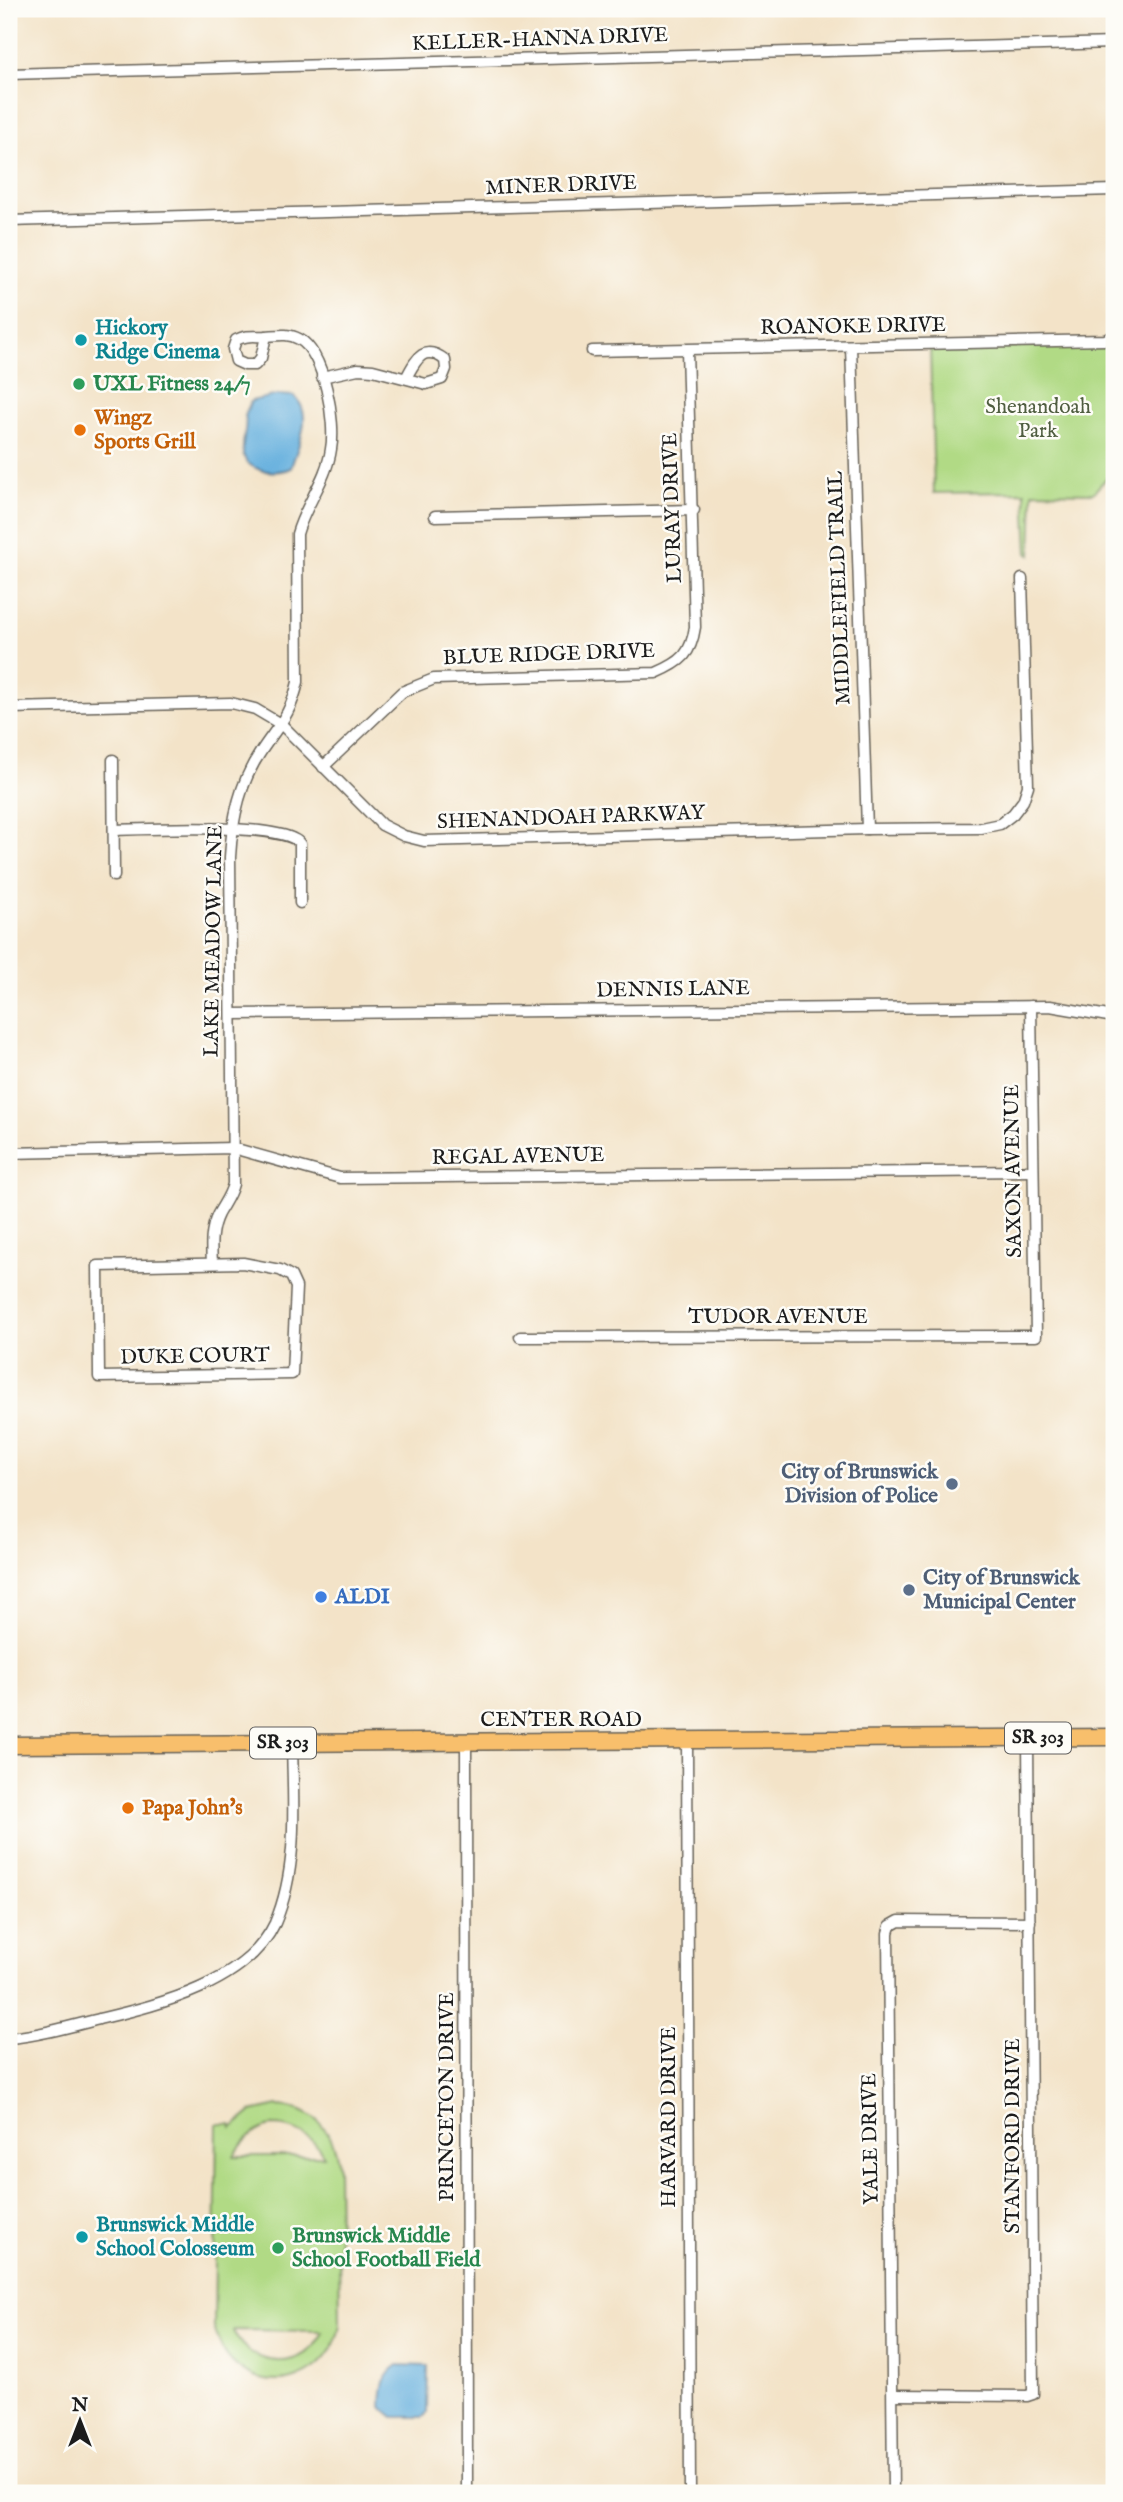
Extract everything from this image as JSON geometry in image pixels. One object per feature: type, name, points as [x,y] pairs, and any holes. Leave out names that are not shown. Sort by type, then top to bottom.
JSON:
[{"type":"main road","name":"CENTER ROAD","points":[[9,1745],[1114,1737]]},
{"type":"street","name":"KELLER-HANNA DRIVE","points":[[9,74],[1114,43]]},
{"type":"street","name":"MINER DRIVE","points":[[9,221],[1114,190]]},
{"type":"street","name":"LAKE MEADOW LANE","points":[[212,1263],[211,1241],[214,1226],[233,1184],[232,829],[241,791],[250,770],[293,705],[298,682],[297,534],[302,515],[328,465],[332,449],[332,416],[323,377],[311,352],[300,340],[283,334],[266,336]]},
{"type":"street","name":"ROANOKE DRIVE","points":[[592,351],[1105,340],[1114,336]]},
{"type":"street","name":"MIDDLEFIELD TRAIL","points":[[851,346],[867,829]]},
{"type":"street","name":"LURAY DRIVE","points":[[681,661],[692,646],[695,627],[694,510],[687,349]]},
{"type":"street","points":[[323,377],[358,369],[406,379]]},
{"type":"street","points":[[435,516],[694,510]]},
{"type":"street","name":"SHENANDOAH PARKWAY","points":[[9,708],[231,703],[255,709],[282,725],[382,825],[404,836],[424,841],[981,828],[1000,824],[1013,814],[1023,801],[1028,786],[1023,579]]},
{"type":"street","name":"BLUE RIDGE DRIVE","points":[[323,767],[402,692],[434,679],[656,673],[681,661]]},
{"type":"street","points":[[113,760],[114,876]]},
{"type":"street","points":[[114,830],[232,829],[297,839],[300,844],[300,903]]},
{"type":"street","name":"SAXON AVENUE","points":[[1031,1006],[1036,1336]]},
{"type":"street","name":"DENNIS LANE","points":[[232,1014],[1050,1006],[1114,1017]]},
{"type":"street","name":"REGAL AVENUE","points":[[9,1153],[233,1148],[340,1178],[1033,1171]]},
{"type":"street","name":"DUKE COURT","points":[[212,1263],[243,1263],[280,1270],[291,1276],[296,1287],[292,1374],[99,1377],[99,1266],[212,1263]]},
{"type":"street","name":"TUDOR AVENUE","points":[[520,1337],[1036,1336]]},
{"type":"street","name":"STANFORD DRIVE","points":[[893,2395],[1033,2394],[1028,1738]]},
{"type":"street","name":"HARVARD DRIVE","points":[[687,1740],[690,2493]]},
{"type":"street","name":"PRINCETON DRIVE","points":[[466,1742],[467,2493]]},
{"type":"street","points":[[9,2038],[55,2030],[172,1999],[206,1985],[253,1953],[273,1927],[288,1877],[293,1823],[292,1743]]},
{"type":"street","name":"YALE DRIVE","points":[[893,2493],[888,1933],[890,1926],[899,1921],[1030,1922]]},
{"type":"green space","name":"Shenandoah Park","points":[[1114,343],[1114,470],[1093,493],[1033,492],[1031,555],[1028,554],[1025,492],[934,493],[930,348]]},
{"type":"green space","points":[[278,2106],[311,2116],[327,2131],[338,2165],[340,2325],[335,2343],[325,2358],[297,2377],[281,2381],[264,2380],[247,2374],[232,2362],[223,2350],[214,2328],[217,2124],[231,2124],[232,2128],[251,2112]],"holes":[[[272,2126],[296,2130],[309,2138],[324,2156],[234,2156],[250,2136]],[[234,2330],[323,2331],[315,2344],[304,2354],[278,2361],[252,2353],[241,2344]]]},
{"type":"water","points":[[278,395],[294,396],[300,404],[303,430],[291,468],[266,471],[250,465],[245,459],[245,415],[251,401]]},
{"type":"water","points":[[398,2365],[428,2366],[427,2413],[423,2417],[394,2417],[381,2406],[384,2382]]},
{"type":"place","name":"Hickory Ridge Cinema","points":[[81,340]]},
{"type":"place","name":"UXL Fitness 24/7","points":[[79,384]]},
{"type":"place","name":"Wingz Sports Grill","points":[[80,430]]},
{"type":"place","name":"City of Brunswick Division of Police","points":[[952,1484]]},
{"type":"place","name":"City of Brunswick Municipal Center","points":[[909,1590]]},
{"type":"place","name":"ALDI","points":[[321,1597]]},
{"type":"place","name":"Papa John's","points":[[128,1808]]},
{"type":"place","name":"Brunswick Middle School Colosseum","points":[[82,2237]]},
{"type":"place","name":"Brunswick Middle School Football Field","points":[[278,2248]]}]
